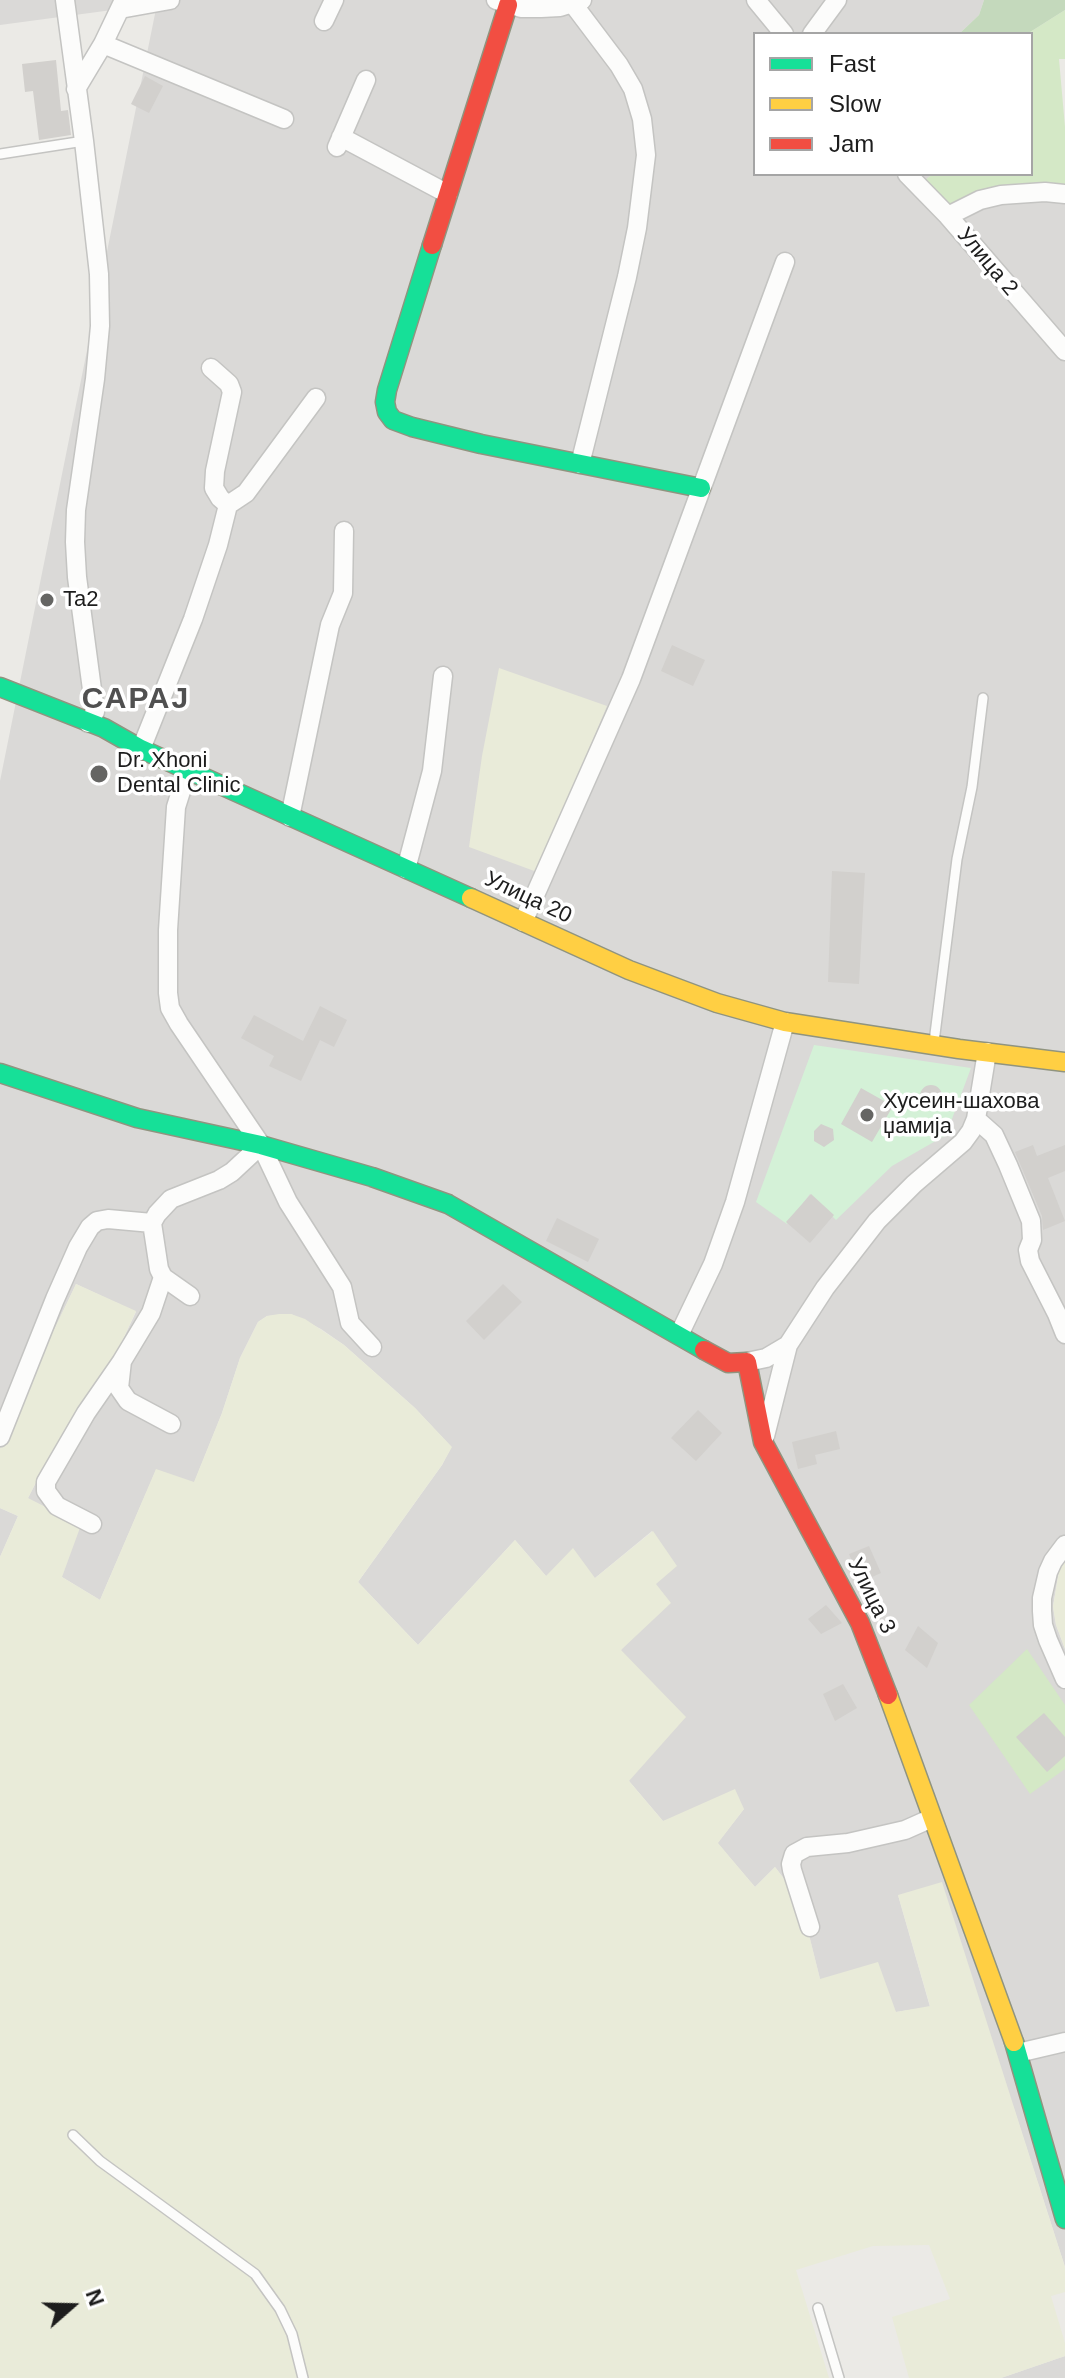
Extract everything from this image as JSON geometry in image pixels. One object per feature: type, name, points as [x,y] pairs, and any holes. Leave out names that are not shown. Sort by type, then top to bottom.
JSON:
[{"type":"street","points":[[65,0],[99,274],[100,326],[76,510],[75,542],[95,712],[88,723]]},
{"type":"street","points":[[76,89],[122,4],[170,0]]},
{"type":"street","points":[[324,21],[334,0]]},
{"type":"street","points":[[756,0],[782,32]]},
{"type":"street","points":[[813,32],[837,0]]},
{"type":"street","points":[[580,464],[637,228],[646,155],[642,119],[633,89],[578,2],[541,8],[502,3],[448,194],[387,390],[387,412],[393,420],[412,427],[481,444],[580,464],[701,488]]},
{"type":"street","points":[[103,44],[284,119]]},
{"type":"street","points":[[366,80],[339,142],[448,194]]},
{"type":"street","name":"Улица 2","points":[[909,176],[948,216],[1065,351]]},
{"type":"street","points":[[948,216],[980,200],[1001,195],[1065,194]]},
{"type":"street","points":[[523,922],[631,679],[785,262]]},
{"type":"street","points":[[211,368],[229,384],[232,392],[214,488],[228,505]]},
{"type":"street","points":[[141,749],[193,619],[228,505],[246,493],[316,398]]},
{"type":"street","points":[[290,817],[330,625],[343,593],[344,531]]},
{"type":"street","points":[[406,869],[432,771],[443,676]]},
{"type":"street","name":"Улица 20","points":[[0,687],[104,728],[141,749],[629,970],[717,1003],[785,1022],[933,1046],[1065,1062]]},
{"type":"street","points":[[188,769],[176,807],[168,930],[169,1001],[179,1024],[261,1145],[288,1202],[342,1287],[350,1323],[372,1347]]},
{"type":"street","points":[[679,1335],[713,1264],[735,1202],[785,1022]]},
{"type":"street","points":[[763,1442],[788,1345],[825,1288],[877,1221],[963,1142],[971,1131],[976,1119],[987,1052]]},
{"type":"street","points":[[0,1073],[137,1118],[261,1145],[372,1177],[448,1204],[728,1363],[766,1358],[788,1345]]},
{"type":"street","points":[[976,1119],[994,1135],[1031,1221],[1030,1261],[1065,1334]]},
{"type":"street","points":[[190,1296],[163,1277],[157,1260],[152,1223],[171,1199],[219,1180],[261,1145]]},
{"type":"street","points":[[0,1437],[55,1299],[90,1227],[97,1221],[108,1219],[152,1223]]},
{"type":"street","points":[[92,1524],[57,1506],[46,1491],[46,1482],[55,1462],[151,1313],[163,1277]]},
{"type":"street","points":[[122,1361],[119,1388],[122,1396],[171,1424]]},
{"type":"street","name":"Улица 3","points":[[747,1362],[763,1442],[860,1623],[893,1707],[1018,2053],[1065,2219]]},
{"type":"street","points":[[1065,1545],[1048,1572],[1042,1598],[1048,1640],[1065,1679]]},
{"type":"street","points":[[810,1927],[792,1870],[794,1854],[807,1847],[848,1843],[905,1830],[932,1818]]},
{"type":"street","points":[[1018,2053],[1065,2042]]},
{"type":"lane","points":[[0,154],[84,141]]},
{"type":"lane","points":[[933,1046],[957,859],[972,787],[983,698]]},
{"type":"lane","points":[[73,2135],[100,2161],[255,2274],[280,2309],[292,2334],[303,2378]]},
{"type":"lane","points":[[818,2308],[839,2378]]},
{"type":"shaded area","points":[[0,0],[984,0],[979,15],[961,32],[753,32],[753,176],[930,176],[919,185],[962,208],[1065,194],[1065,1559],[1059,1571],[1053,1606],[1065,1649],[1065,2267],[1013,2106],[898,1895],[930,2007],[896,2012],[820,1979],[809,1935],[788,1884],[775,1867],[755,1887],[717,1843],[744,1809],[663,1821],[629,1781],[621,1650],[656,1584],[652,1531],[595,1578],[546,1576],[515,1540],[418,1645],[358,1582],[442,1465],[451,1447],[415,1408],[344,1345],[291,1314],[267,1316],[258,1322],[240,1358],[194,1483],[156,1470],[100,1600],[62,1577],[28,1498],[48,1459],[118,1350],[136,1312],[76,1284],[0,1449],[0,781],[157,4],[0,25]]},
{"type":"shaded area","points":[[0,1508],[18,1516],[0,1557]]},
{"type":"shaded area","points":[[1065,2356],[1065,2378],[1001,2378]]},
{"type":"green space","points":[[984,0],[1065,0],[1065,10],[1030,32],[961,32],[979,15]]},
{"type":"green space","points":[[1065,10],[1065,59],[1059,59],[1065,127],[1065,194],[1045,192],[948,216],[918,185],[930,176],[1033,176],[1033,32],[1030,32]]},
{"type":"green space","points":[[499,668],[607,706],[537,872],[469,847]]},
{"type":"green space","points":[[814,1045],[971,1068],[946,1135],[892,1166],[836,1220],[810,1194],[787,1224],[756,1202]]},
{"type":"green space","points":[[76,1284],[136,1311],[118,1350],[48,1459],[28,1498],[81,1525],[62,1577],[100,1600],[156,1469],[194,1482],[240,1358],[258,1322],[267,1316],[279,1314],[305,1319],[344,1345],[415,1408],[452,1447],[358,1582],[418,1645],[515,1540],[546,1576],[573,1548],[595,1578],[653,1531],[677,1566],[656,1584],[671,1603],[621,1650],[686,1717],[629,1781],[663,1821],[735,1789],[744,1809],[718,1843],[755,1887],[775,1867],[788,1884],[809,1935],[820,1979],[878,1962],[896,2012],[930,2006],[898,1895],[942,1882],[1065,2267],[1065,2292],[1051,2296],[1065,2343],[1065,2356],[1001,2378],[909,2378],[892,2317],[950,2299],[929,2245],[873,2246],[796,2270],[829,2378],[0,2378],[0,1557],[18,1516],[0,1508],[0,1449]]},
{"type":"green space","points":[[1065,1559],[1065,1649],[1053,1607],[1059,1571]]},
{"type":"green space","points":[[1027,1649],[1065,1705],[1065,1769],[1030,1794],[969,1705]]},
{"type":"building","points":[[56,60],[61,111],[68,110],[71,135],[39,140],[33,91],[25,92],[22,64]]},
{"type":"building","points":[[145,76],[163,86],[149,113],[131,104]]},
{"type":"building","points":[[672,645],[705,660],[693,686],[661,671]]},
{"type":"building","points":[[832,871],[865,873],[859,984],[828,982]]},
{"type":"building","points":[[320,1006],[347,1020],[334,1047],[320,1040],[301,1081],[269,1066],[274,1056],[241,1038],[254,1015],[303,1041]]},
{"type":"building","points":[[931,1085],[939,1088],[942,1096],[939,1104],[931,1107],[923,1104],[920,1096],[923,1088]]},
{"type":"building","name":"Хусеин-шахова џамија","points":[[861,1088],[893,1106],[872,1142],[841,1124]]},
{"type":"building","points":[[821,1124],[833,1129],[834,1140],[824,1147],[814,1141],[814,1131]]},
{"type":"building","points":[[1033,1145],[1037,1156],[1065,1145],[1065,1171],[1048,1178],[1065,1221],[1043,1230],[1042,1216],[1015,1152]]},
{"type":"building","points":[[811,1194],[834,1215],[810,1243],[786,1222]]},
{"type":"building","points":[[557,1218],[599,1239],[588,1262],[546,1241]]},
{"type":"building","points":[[503,1284],[522,1302],[484,1340],[466,1321]]},
{"type":"building","points":[[698,1410],[722,1433],[696,1461],[671,1438]]},
{"type":"building","points":[[836,1431],[840,1449],[815,1455],[817,1464],[798,1469],[792,1442]]},
{"type":"building","points":[[869,1546],[881,1573],[861,1582],[849,1554]]},
{"type":"building","points":[[826,1605],[842,1623],[821,1634],[808,1619]]},
{"type":"building","points":[[918,1626],[938,1643],[927,1668],[905,1650]]},
{"type":"building","points":[[843,1684],[857,1708],[835,1721],[823,1694]]},
{"type":"building","points":[[1044,1713],[1065,1737],[1065,1756],[1047,1772],[1016,1737]]},
{"type":"traffic: fast","points":[[432,245],[387,390],[385,402],[393,420],[481,444],[701,488]]},
{"type":"traffic: fast","points":[[0,687],[104,728],[141,749],[471,898]]},
{"type":"traffic: fast","points":[[0,1073],[137,1118],[261,1145],[372,1177],[448,1204],[704,1350]]},
{"type":"traffic: fast","points":[[1014,2042],[1065,2219]]},
{"type":"traffic: slow","points":[[471,898],[629,970],[717,1003],[785,1022],[1065,1062]]},
{"type":"traffic: slow","points":[[888,1695],[1014,2042]]},
{"type":"traffic: jam","points":[[432,245],[508,5]]},
{"type":"traffic: jam","points":[[704,1350],[728,1363],[747,1362],[763,1442],[860,1623],[888,1695]]},
{"type":"place","name":"Ta2","points":[[47,600]]},
{"type":"place","name":"Dr. Xhoni Dental Clinic","points":[[99,774]]},
{"type":"place","name":"Хусеин-шахова џамија","points":[[867,1115]]},
{"type":"district","name":"САРАЈ","points":[[136,700]]}]
